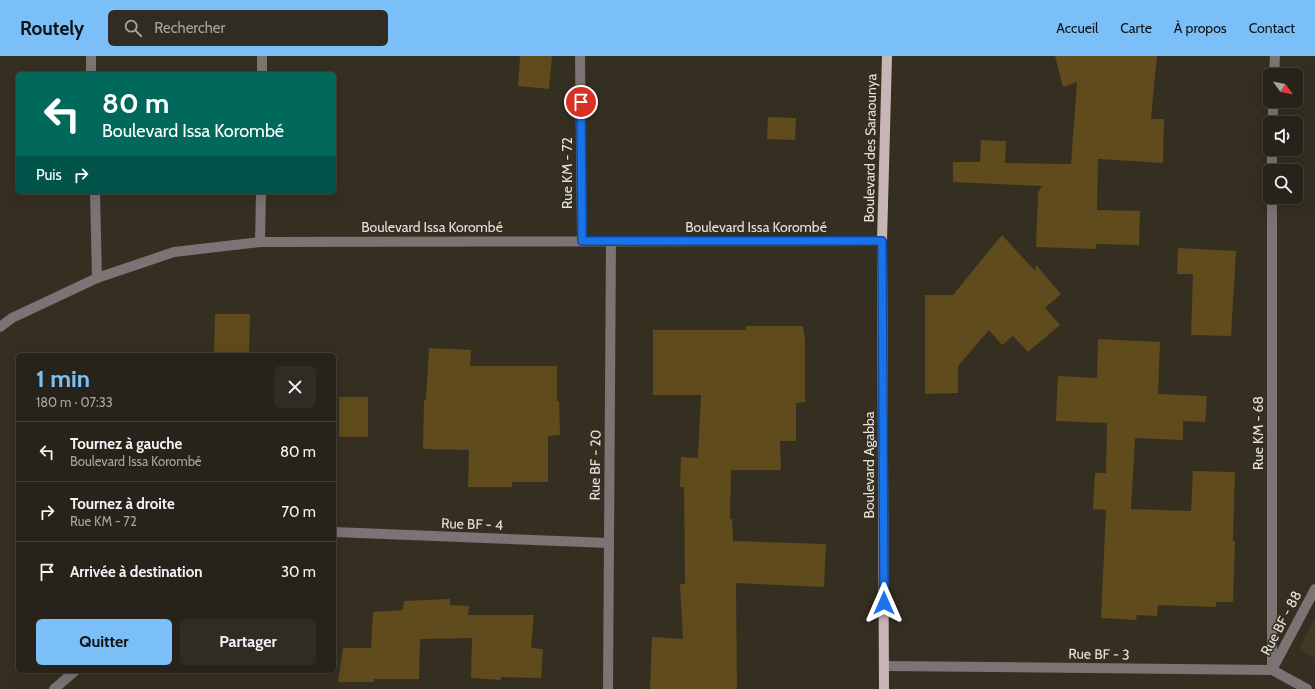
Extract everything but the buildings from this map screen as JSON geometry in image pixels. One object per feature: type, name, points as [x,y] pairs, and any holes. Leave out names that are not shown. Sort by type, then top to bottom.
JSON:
[{"type":"main road","name":"Boulevard des Saraounya","points":[[882,241],[887,56]]},
{"type":"main road","name":"Boulevard Agabba","points":[[882,241],[884,689]]},
{"type":"street","points":[[91,56],[91,72]]},
{"type":"street","points":[[262,56],[262,72]]},
{"type":"street","name":"Rue KM - 72","points":[[580,56],[582,241]]},
{"type":"street","points":[[1274,68],[1275,56]]},
{"type":"street","points":[[94,194],[97,278]]},
{"type":"street","points":[[260,242],[261,194]]},
{"type":"street","name":"Rue KM - 68","points":[[1272,204],[1272,670]]},
{"type":"street","name":"Rue BF - 20","points":[[608,689],[612,241]]},
{"type":"street","name":"Boulevard Issa Korombé","points":[[0,328],[12,318],[97,278],[174,252],[260,242],[882,241]]},
{"type":"street","name":"Rue BF - 4","points":[[336,532],[609,543]]},
{"type":"street","name":"Rue BF - 88","points":[[1272,670],[1315,589]]},
{"type":"street","name":"Rue BF - 3","points":[[884,666],[1272,670],[1307,689]]},
{"type":"street","points":[[54,689],[73,673]]},
{"type":"shaded area","points":[[1315,618],[1315,658],[1299,649]]},
{"type":"route","points":[[581,102],[582,241],[882,241],[884,603]]}]
